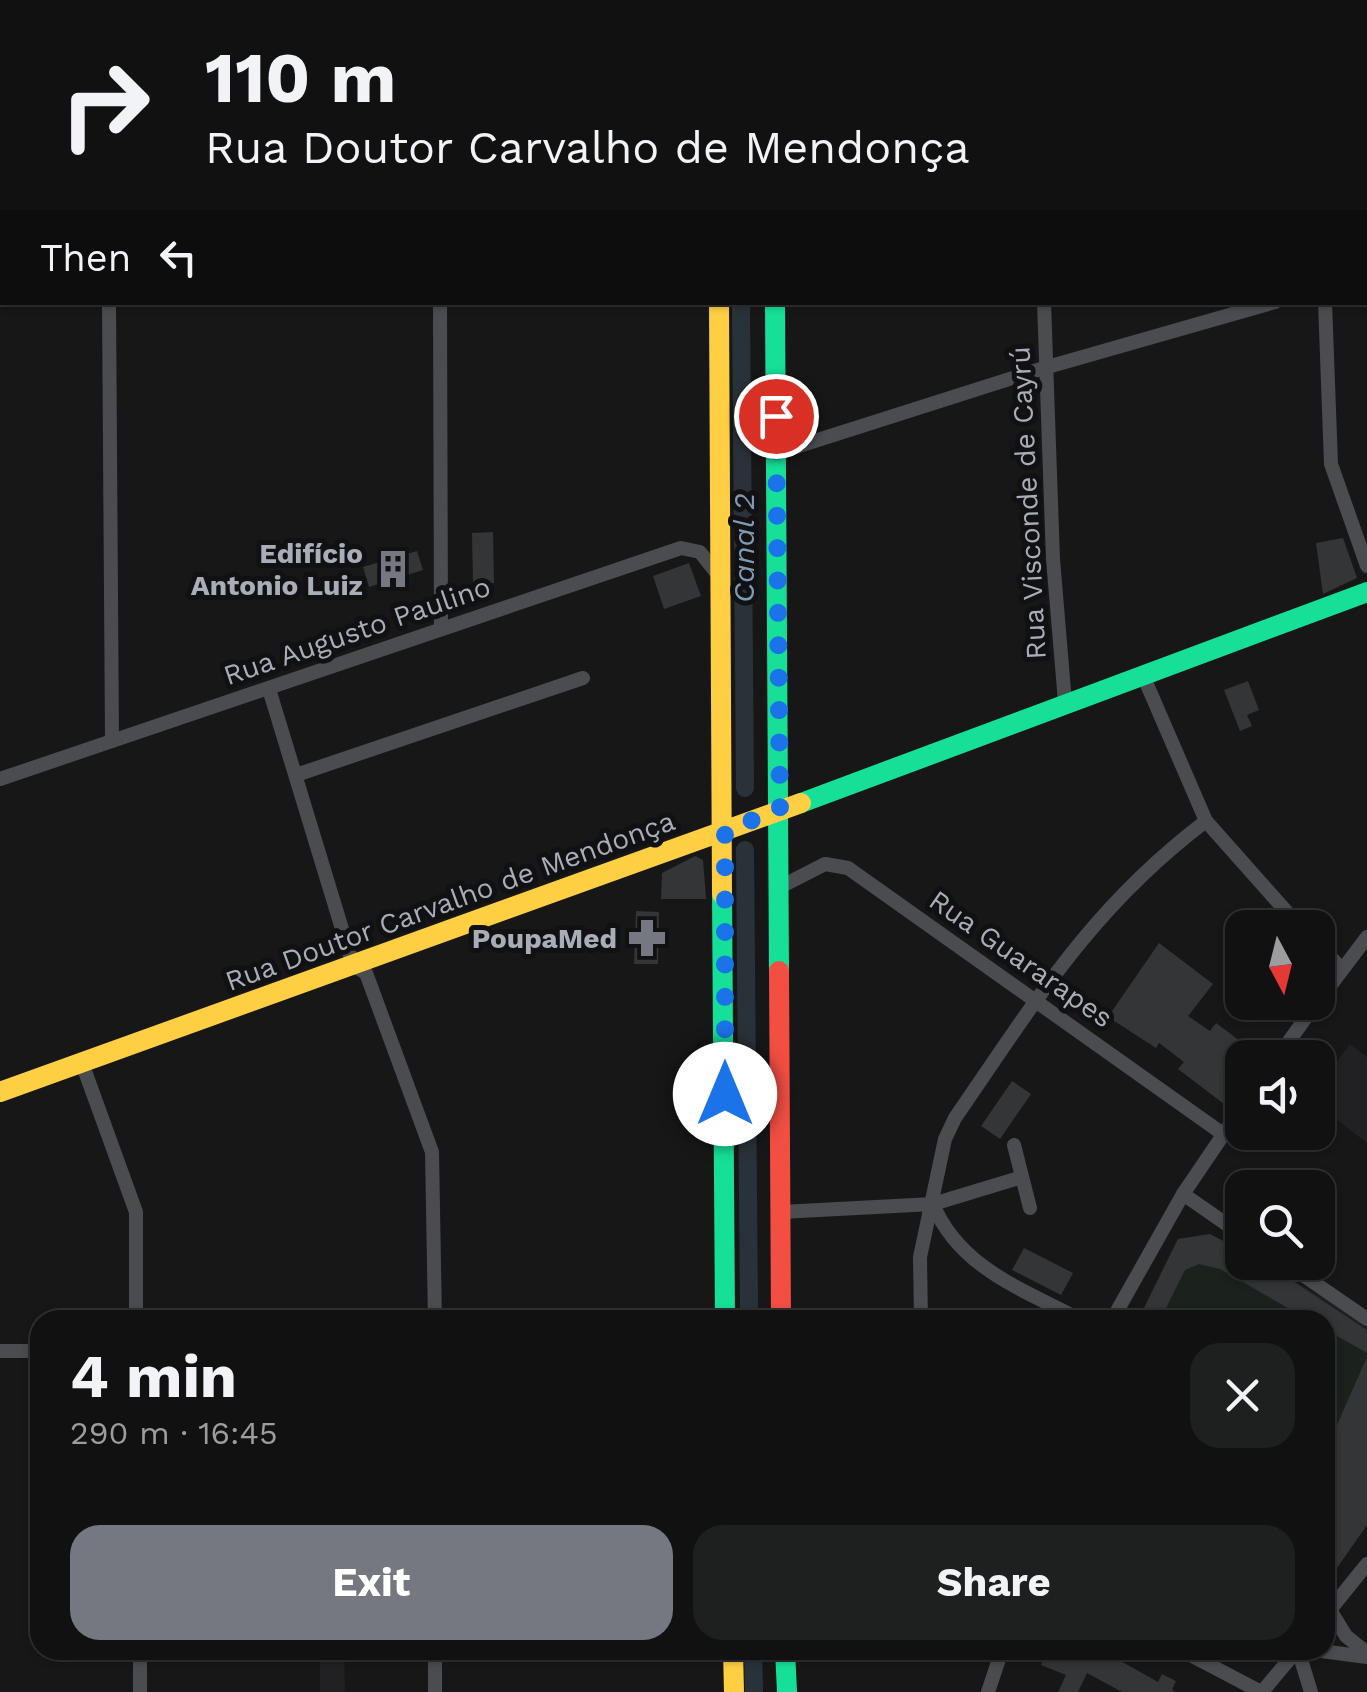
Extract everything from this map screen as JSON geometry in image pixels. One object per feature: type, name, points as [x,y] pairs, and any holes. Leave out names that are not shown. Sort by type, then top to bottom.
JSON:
[{"type":"main road","points":[[719,305],[725,1310]]},
{"type":"main road","points":[[775,305],[782,886],[781,1310]]},
{"type":"main road","name":"Rua Doutor Carvalho de Mendonça","points":[[0,1092],[725,831],[1367,592]]},
{"type":"main road","points":[[733,1660],[734,1692]]},
{"type":"main road","points":[[785,1660],[786,1692]]},
{"type":"street","points":[[109,305],[112,741]]},
{"type":"street","points":[[440,305],[442,627]]},
{"type":"street","name":"Rua Visconde de Cayrú","points":[[1044,305],[1044,368],[1065,702]]},
{"type":"street","points":[[776,453],[1044,368],[1264,305]]},
{"type":"street","points":[[1324,305],[1332,464],[1367,566]]},
{"type":"street","name":"Rua Augusto Paulino","points":[[0,779],[680,548],[694,548],[706,556],[719,578]]},
{"type":"street","points":[[1142,673],[1206,821],[1285,910]]},
{"type":"street","points":[[296,775],[583,678]]},
{"type":"street","points":[[269,689],[353,965],[366,972],[432,1152],[435,1310]]},
{"type":"street","points":[[920,1310],[920,1258],[945,1139],[955,1118],[1085,931],[1173,846],[1206,821]]},
{"type":"street","name":"Rua Guararapes","points":[[782,886],[825,864],[848,868],[1223,1134]]},
{"type":"street","points":[[1335,978],[1367,938]]},
{"type":"street","points":[[1335,962],[1342,969]]},
{"type":"street","points":[[82,1062],[136,1212],[136,1310]]},
{"type":"street","points":[[1118,1310],[1183,1194],[1225,1131]]},
{"type":"street","points":[[1014,1146],[1030,1208]]},
{"type":"street","points":[[781,1212],[934,1204],[1022,1177]]},
{"type":"street","points":[[1183,1194],[1225,1222]]},
{"type":"street","points":[[934,1204],[946,1233],[964,1254],[1063,1310]]},
{"type":"street","points":[[1310,1280],[1367,1319]]},
{"type":"street","points":[[0,1351],[30,1351]]},
{"type":"street","points":[[1335,1604],[1367,1564]]},
{"type":"street","points":[[1335,1622],[1367,1655]]},
{"type":"street","points":[[1335,1652],[1367,1655]]},
{"type":"street","points":[[140,1660],[140,1692]]},
{"type":"street","points":[[434,1692],[435,1660]]},
{"type":"street","points":[[988,1692],[999,1660]]},
{"type":"street","points":[[1201,1660],[1262,1692],[1289,1660]]},
{"type":"street","points":[[1301,1660],[1312,1692]]},
{"type":"shaded area","points":[[1350,1044],[1367,1057],[1367,1143],[1335,1118],[1335,1064]]},
{"type":"shaded area","points":[[1210,1234],[1225,1242],[1225,1280],[1293,1280],[1367,1323],[1367,1525],[1335,1571],[1335,1310],[1143,1310],[1178,1239]]},
{"type":"shaded area","points":[[320,1660],[344,1660],[345,1692],[320,1692]]},
{"type":"building","points":[[493,532],[494,583],[473,583],[472,533]]},
{"type":"building","points":[[1343,538],[1357,578],[1323,594],[1316,543]]},
{"type":"building","name":"Edifício Antonio Luiz","points":[[417,551],[423,570],[369,587],[363,567]]},
{"type":"building","points":[[689,563],[701,596],[664,609],[653,576]]},
{"type":"building","points":[[1248,681],[1259,710],[1247,715],[1252,726],[1240,731],[1224,690]]},
{"type":"building","points":[[695,856],[703,860],[706,899],[661,899],[662,873]]},
{"type":"building","name":"PoupaMed","points":[[636,911],[659,912],[658,964],[634,964]]},
{"type":"building","points":[[1159,943],[1213,984],[1188,1016],[1210,1031],[1216,1023],[1239,1040],[1225,1040],[1224,1104],[1178,1069],[1184,1062],[1159,1043],[1156,1048],[1108,1017]]},
{"type":"building","points":[[1012,1081],[1031,1094],[1000,1139],[981,1126]]},
{"type":"building","points":[[1210,1234],[1225,1242],[1225,1272],[1199,1264],[1185,1270],[1165,1310],[1143,1310],[1178,1239]]},
{"type":"building","points":[[1024,1248],[1073,1273],[1061,1295],[1012,1270]]},
{"type":"building","points":[[1239,1280],[1291,1280],[1367,1330],[1367,1353],[1335,1335],[1335,1310],[1292,1310]]},
{"type":"building","points":[[1367,1357],[1367,1525],[1335,1571],[1335,1429]]},
{"type":"building","points":[[1043,1660],[1119,1660],[1158,1682],[1162,1674],[1176,1681],[1172,1690],[1176,1692],[1122,1692],[1087,1673],[1078,1692],[1058,1692],[1066,1675],[1041,1665]]},
{"type":"waterway","name":"Canal 2","points":[[741,307],[745,788]]},
{"type":"waterway","name":"Canal 2","points":[[745,850],[749,1309]]},
{"type":"waterway","name":"Canal 2","points":[[753,1660],[754,1692]]},
{"type":"traffic: fast","points":[[775,305],[779,971]]},
{"type":"traffic: fast","points":[[801,803],[1367,592]]},
{"type":"traffic: fast","points":[[722,894],[725,1310]]},
{"type":"traffic: fast","points":[[785,1660],[787,1692]]},
{"type":"traffic: slow","points":[[719,305],[722,894]]},
{"type":"traffic: slow","points":[[0,1092],[801,803]]},
{"type":"traffic: slow","points":[[733,1660],[734,1692]]},
{"type":"traffic: jam","points":[[779,971],[781,1310]]},
{"type":"place","name":"Edifício Antonio Luiz","points":[[393,569]]},
{"type":"place","name":"PoupaMed","points":[[647,938]]},
{"type":"route","points":[[725,1094],[725,831],[780,809],[776,416]]}]
